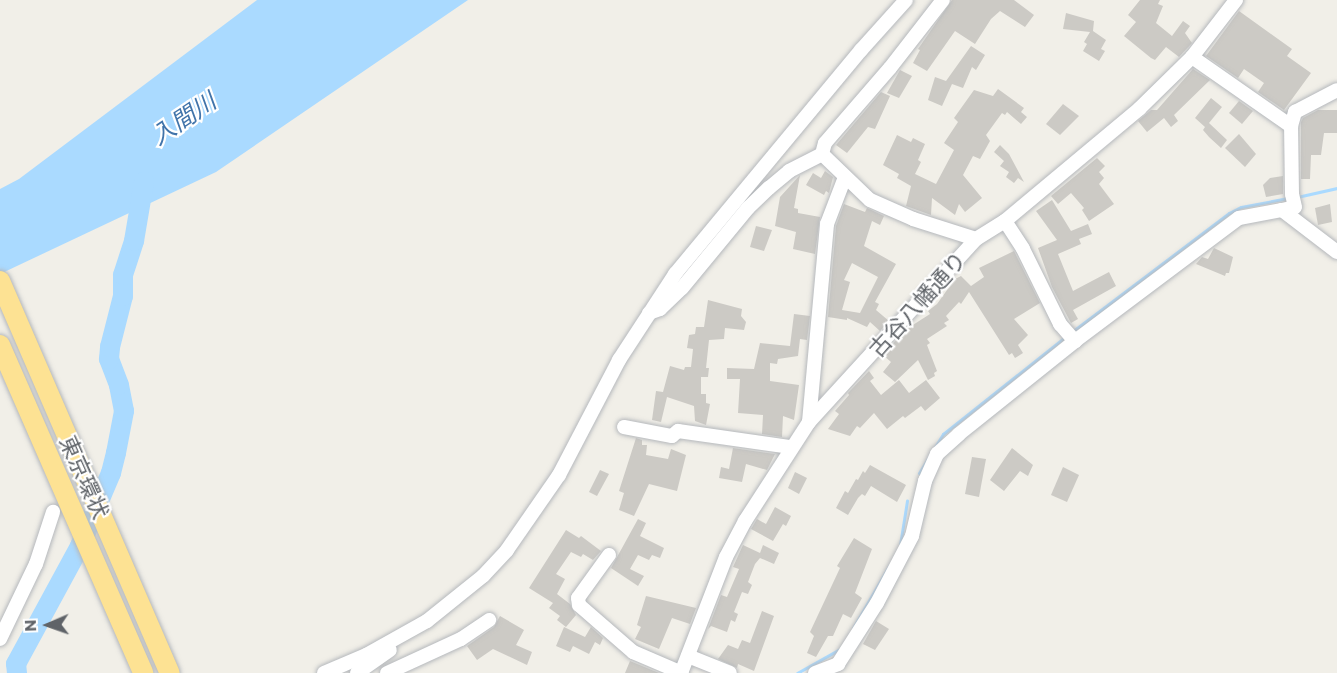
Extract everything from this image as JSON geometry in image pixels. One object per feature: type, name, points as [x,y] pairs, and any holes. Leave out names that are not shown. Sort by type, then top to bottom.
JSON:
[{"type":"highway","name":"東京環状","points":[[0,281],[170,673]]},
{"type":"highway","name":"東京環状","points":[[0,345],[143,673]]},
{"type":"street","points":[[324,673],[343,666],[450,606],[507,550],[558,476],[620,360],[675,274],[861,50],[906,0]]},
{"type":"street","points":[[648,314],[660,309],[682,288],[748,208],[789,171],[822,154],[825,143],[890,68],[943,0]]},
{"type":"street","name":"古谷八幡通り","points":[[682,673],[726,557],[745,521],[809,422],[976,239],[1005,221],[1139,109],[1192,57],[1236,0]]},
{"type":"street","points":[[1192,57],[1292,126]]},
{"type":"street","points":[[815,673],[838,664],[877,603],[912,536],[925,481],[937,454],[1075,340],[1239,218],[1295,207],[1292,194],[1292,126],[1295,112],[1337,90]]},
{"type":"street","points":[[822,154],[870,200],[913,219],[976,239]]},
{"type":"street","points":[[809,422],[827,224],[845,177]]},
{"type":"street","points":[[1282,210],[1337,252]]},
{"type":"street","points":[[1005,221],[1023,249],[1060,324],[1075,340]]},
{"type":"street","points":[[624,427],[672,436],[678,431],[791,447]]},
{"type":"street","points":[[0,639],[36,564],[53,512]]},
{"type":"street","points":[[609,555],[578,598],[579,605],[633,652],[682,673]]},
{"type":"street","points":[[387,673],[461,639],[489,620]]},
{"type":"street","points":[[357,673],[398,644],[405,633]]},
{"type":"street","points":[[688,656],[730,673]]},
{"type":"water","name":"入間川","points":[[257,0],[468,0],[216,172],[0,274],[0,189],[19,179]]},
{"type":"building","points":[[952,0],[1014,0],[1034,15],[1025,27],[1000,11],[991,19],[975,44],[955,31],[927,71],[913,63],[920,50],[918,49]]},
{"type":"building","points":[[1140,0],[1160,0],[1158,4],[1163,6],[1156,23],[1172,36],[1183,21],[1190,26],[1185,33],[1192,43],[1179,57],[1166,47],[1155,60],[1124,36],[1136,22],[1128,15]]},
{"type":"building","points":[[1239,11],[1292,49],[1287,56],[1311,73],[1284,110],[1258,92],[1264,83],[1244,69],[1238,78],[1206,56]]},
{"type":"building","points":[[1066,13],[1094,21],[1093,31],[1106,40],[1101,49],[1105,51],[1099,61],[1083,51],[1087,44],[1084,42],[1090,32],[1063,29]]},
{"type":"building","points":[[971,46],[985,55],[976,70],[972,67],[963,88],[952,84],[942,106],[928,100],[935,77],[946,81]]},
{"type":"building","points":[[1193,69],[1210,80],[1174,115],[1178,121],[1171,127],[1164,118],[1147,132],[1138,121],[1151,110],[1157,110]]},
{"type":"building","points":[[900,70],[912,76],[899,98],[887,93]]},
{"type":"building","points":[[998,89],[1024,108],[1021,112],[1027,117],[1021,124],[1007,112],[1005,115],[1002,113],[986,135],[990,141],[980,159],[973,156],[963,175],[982,198],[965,212],[959,204],[955,215],[932,198],[931,215],[906,206],[911,186],[897,178],[899,174],[883,165],[897,135],[911,142],[913,138],[925,144],[918,160],[921,162],[915,174],[936,184],[954,150],[944,143],[958,122],[954,118],[974,90],[993,96]]},
{"type":"building","points":[[881,92],[890,96],[875,129],[868,127],[847,153],[836,145]]},
{"type":"building","points":[[1211,98],[1222,107],[1209,123],[1227,140],[1221,148],[1209,137],[1203,130],[1205,127],[1195,118]]},
{"type":"building","points":[[1239,101],[1253,111],[1242,124],[1229,113]]},
{"type":"building","points":[[1063,104],[1079,116],[1060,135],[1046,124]]},
{"type":"building","points":[[1318,110],[1337,110],[1337,133],[1324,133],[1321,155],[1311,155],[1310,179],[1301,179],[1301,122],[1303,118]]},
{"type":"building","points":[[1239,134],[1256,154],[1245,167],[1225,148]]},
{"type":"building","points":[[1000,145],[1009,154],[1024,182],[1018,178],[1014,183],[1006,177],[1009,172],[1000,166],[1004,161],[994,152]]},
{"type":"building","points":[[1097,158],[1105,166],[1099,172],[1104,178],[1099,184],[1114,204],[1089,221],[1082,210],[1084,208],[1071,193],[1058,204],[1051,196]]},
{"type":"building","points":[[825,171],[833,177],[829,193],[826,191],[824,195],[806,185],[813,173],[821,178]]},
{"type":"building","points":[[800,175],[794,208],[798,209],[798,213],[820,217],[815,254],[793,249],[796,232],[775,226],[780,197]]},
{"type":"building","points":[[1283,176],[1283,194],[1266,197],[1263,185],[1270,178]]},
{"type":"building","points":[[1052,200],[1071,231],[1088,224],[1092,234],[1079,239],[1081,244],[1058,254],[1073,291],[1109,272],[1116,286],[1073,310],[1078,319],[1071,323],[1052,287],[1038,248],[1057,240],[1036,211]]},
{"type":"building","points":[[844,204],[865,212],[867,208],[884,216],[880,225],[872,221],[864,246],[896,264],[875,302],[879,304],[876,310],[889,321],[880,331],[870,322],[867,327],[847,318],[847,320],[828,317],[836,226]],"holes":[[[852,263],[878,277],[860,313],[842,310],[850,282],[844,280]]]},
{"type":"building","points":[[1330,204],[1332,222],[1318,225],[1315,208]]},
{"type":"building","points":[[756,226],[772,230],[764,251],[750,247]]},
{"type":"building","points":[[1214,248],[1233,257],[1229,273],[1225,276],[1196,264],[1202,257],[1208,259]]},
{"type":"building","points":[[1014,251],[1040,303],[1014,319],[1028,335],[1018,345],[1023,353],[1015,358],[1012,353],[1009,355],[969,292],[961,304],[959,302],[946,316],[949,320],[944,323],[947,326],[927,339],[937,371],[934,373],[935,376],[928,380],[918,360],[895,382],[883,372],[891,362],[883,355],[905,330],[930,314],[928,311],[937,304],[955,279],[961,276],[971,286],[984,277],[979,268]]},
{"type":"building","points":[[708,300],[742,309],[741,316],[746,322],[744,330],[725,328],[724,339],[709,340],[706,368],[709,368],[708,377],[701,377],[701,394],[706,394],[706,403],[710,404],[706,425],[695,421],[694,406],[667,397],[661,422],[652,420],[656,391],[663,392],[670,366],[684,370],[685,367],[691,367],[693,349],[687,348],[689,335],[695,334],[696,327],[704,327]]},
{"type":"building","points":[[794,314],[810,316],[807,340],[800,339],[798,356],[778,359],[777,364],[770,363],[770,381],[799,385],[794,420],[783,416],[782,437],[762,434],[763,415],[738,413],[740,379],[727,379],[727,368],[754,369],[760,343],[790,346]]},
{"type":"building","points":[[869,371],[874,378],[870,381],[881,395],[899,380],[909,393],[926,380],[940,398],[925,411],[921,406],[905,418],[903,416],[887,429],[874,413],[860,428],[857,426],[850,436],[828,429],[839,414],[835,411]]},
{"type":"building","points":[[636,438],[642,440],[642,445],[647,445],[646,455],[668,459],[671,449],[686,455],[677,491],[649,484],[634,516],[619,510],[624,493],[619,491]]},
{"type":"building","points":[[733,448],[775,454],[767,470],[746,464],[742,482],[719,478],[721,467],[729,469]]},
{"type":"building","points":[[1012,448],[1033,465],[1028,476],[1020,471],[1004,491],[990,480]]},
{"type":"building","points":[[972,457],[986,459],[979,497],[965,494]]},
{"type":"building","points":[[870,465],[906,485],[897,502],[871,486],[865,496],[862,494],[858,498],[848,515],[836,508],[845,491],[848,493],[856,479],[858,480],[863,471],[865,473]]},
{"type":"building","points":[[1063,467],[1079,475],[1067,502],[1051,495]]},
{"type":"building","points":[[600,470],[609,474],[597,496],[589,492]]},
{"type":"building","points":[[795,472],[807,478],[799,494],[788,488]]},
{"type":"building","points":[[775,507],[791,516],[786,526],[783,524],[773,541],[751,529],[757,519],[766,524]]},
{"type":"building","points":[[638,519],[646,523],[640,536],[664,548],[660,558],[652,555],[649,560],[638,555],[630,569],[644,576],[638,586],[611,568]]},
{"type":"building","points":[[566,530],[579,538],[581,536],[601,551],[593,560],[583,554],[581,557],[571,552],[556,574],[565,579],[557,594],[570,604],[576,615],[566,627],[557,620],[560,616],[549,608],[553,603],[529,588]]},
{"type":"building","points":[[854,538],[872,549],[855,593],[862,598],[851,618],[843,614],[833,636],[828,636],[816,657],[807,653],[814,636],[810,632],[840,568],[837,566]]},
{"type":"building","points":[[743,545],[760,553],[763,545],[779,553],[774,564],[760,558],[755,564],[748,582],[752,585],[748,594],[742,592],[734,612],[738,614],[735,622],[731,620],[727,632],[711,626],[708,629],[721,595],[727,597],[739,569],[733,567]]},
{"type":"building","points":[[646,596],[696,608],[690,624],[672,618],[659,649],[635,639],[641,627],[637,625]]},
{"type":"building","points":[[762,611],[774,616],[754,671],[738,664],[737,668],[718,659],[728,645],[738,649],[742,640],[750,643]]},
{"type":"building","points":[[500,616],[524,630],[516,645],[532,652],[527,665],[493,649],[477,660],[467,646],[494,627]]},
{"type":"building","points":[[876,621],[889,629],[875,650],[863,644]]},
{"type":"building","points":[[564,627],[585,637],[591,627],[603,638],[600,645],[595,642],[589,654],[573,646],[570,652],[556,646]]},
{"type":"building","points":[[630,661],[659,673],[625,673]]},
{"type":"waterway","points":[[17,673],[16,664],[80,546],[111,473],[124,411],[119,385],[109,359],[110,347],[123,296],[123,275],[134,241],[144,182]]},
{"type":"waterway","points":[[1297,197],[1337,188]]},
{"type":"waterway","points":[[1073,331],[1229,213],[1241,207],[1288,198]]},
{"type":"waterway","points":[[919,473],[943,434],[1065,337]]},
{"type":"waterway","points":[[900,545],[907,501]]},
{"type":"waterway","points":[[853,628],[889,566]]},
{"type":"waterway","points":[[797,673],[840,649]]}]
